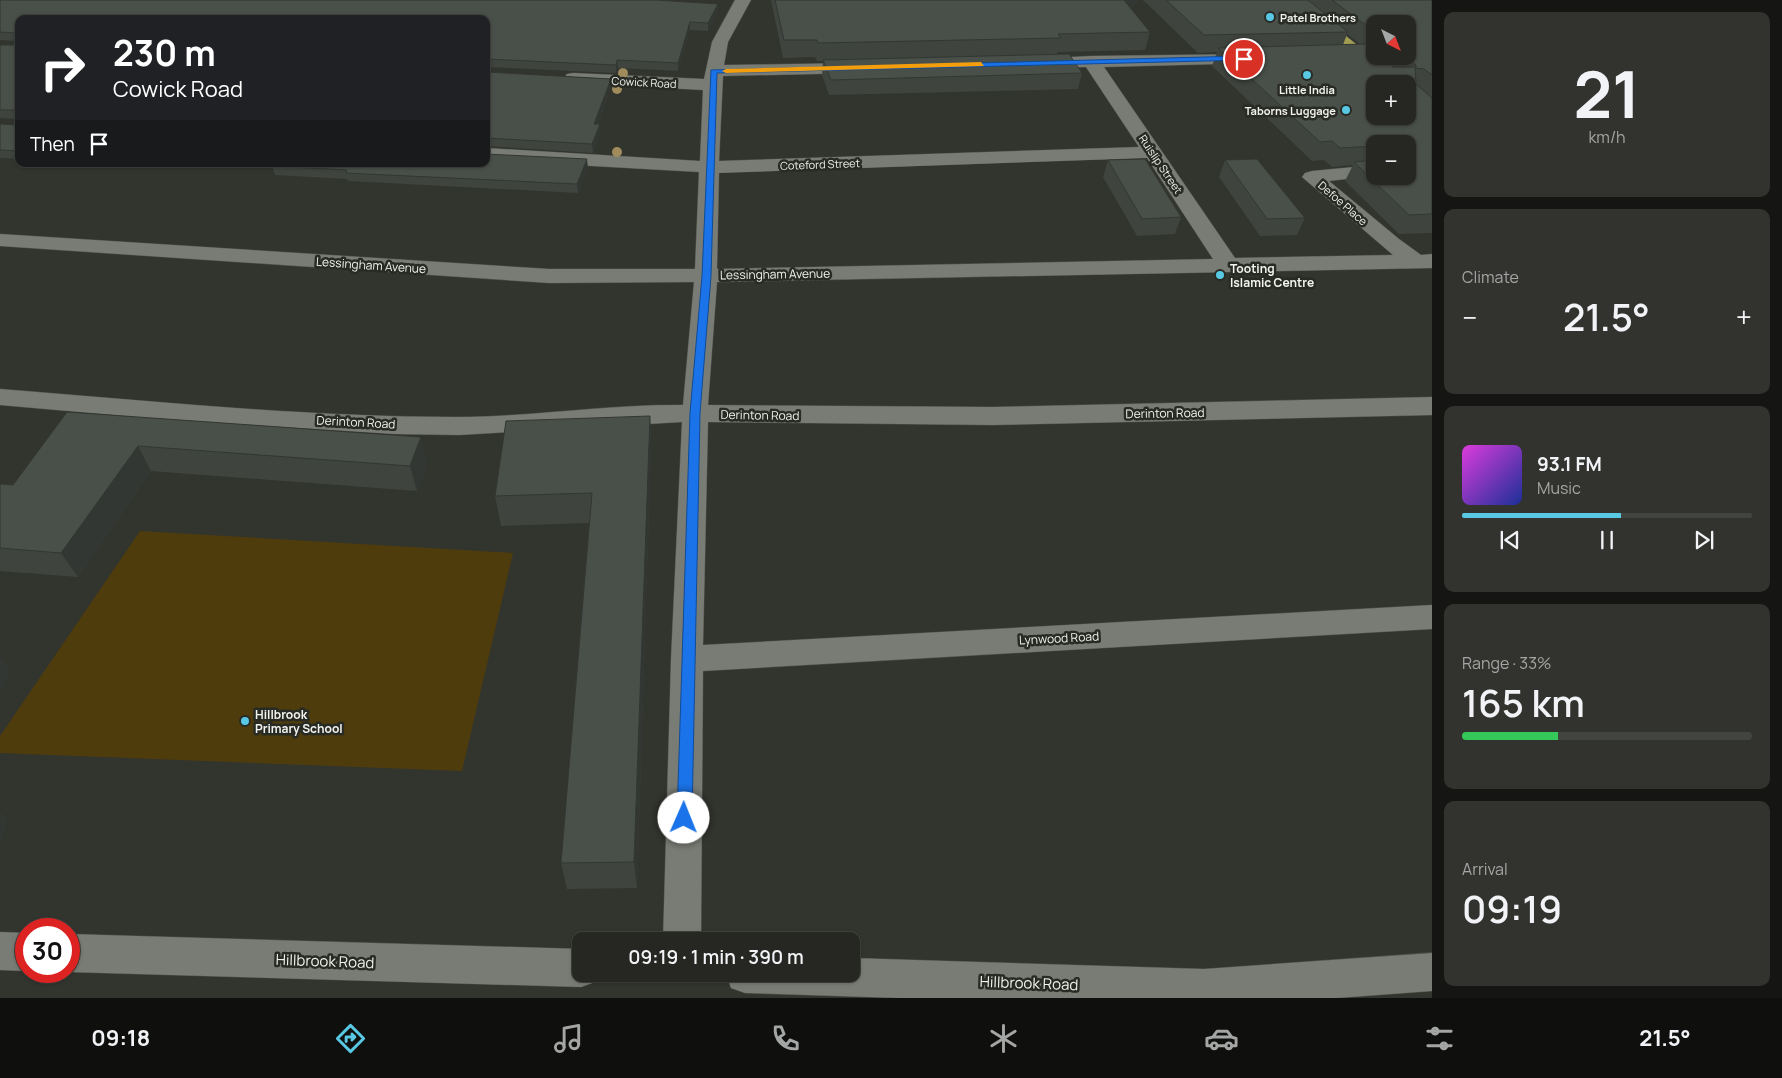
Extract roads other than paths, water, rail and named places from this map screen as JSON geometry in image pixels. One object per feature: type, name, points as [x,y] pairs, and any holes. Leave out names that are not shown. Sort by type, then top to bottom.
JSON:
[{"type":"highway","points":[[1291,0],[1386,75]]},
{"type":"street","points":[[720,5],[741,3]]},
{"type":"street","points":[[682,932],[687,658],[695,413],[706,276],[712,78],[720,42],[741,3]]},
{"type":"street","points":[[1338,57],[1360,55]]},
{"type":"street","points":[[1022,63],[1273,58]]},
{"type":"street","name":"Ruislip Street","points":[[1091,61],[1230,266]]},
{"type":"street","name":"Cowick Road","points":[[553,77],[712,78],[872,67]]},
{"type":"street","name":"Coteford Street","points":[[490,154],[709,167],[1153,152]]},
{"type":"street","name":"Defoe Place","points":[[1365,172],[1312,177],[1391,244],[1424,261]]},
{"type":"street","name":"Lessingham Avenue","points":[[0,240],[508,274],[706,276],[1424,261]]},
{"type":"street","name":"Derinton Road","points":[[0,397],[183,412],[403,425],[478,425],[695,413],[993,416],[1432,406]]},
{"type":"street","name":"Lynwood Road","points":[[687,658],[1432,617]]},
{"type":"street","points":[[0,951],[15,952]]},
{"type":"street","name":"Hillbrook Road","points":[[80,953],[572,968]]},
{"type":"street","name":"Hillbrook Road","points":[[860,978],[1204,988],[1432,972]]},
{"type":"place","name":"Patel Brothers","points":[[1270,17]]},
{"type":"place","name":"Little India","points":[[1307,75]]},
{"type":"place","name":"Taborns Luggage","points":[[1346,110]]},
{"type":"place","name":"Tooting Islamic Centre","points":[[1220,275]]},
{"type":"place","name":"Hillbrook Primary School","points":[[245,721]]}]
